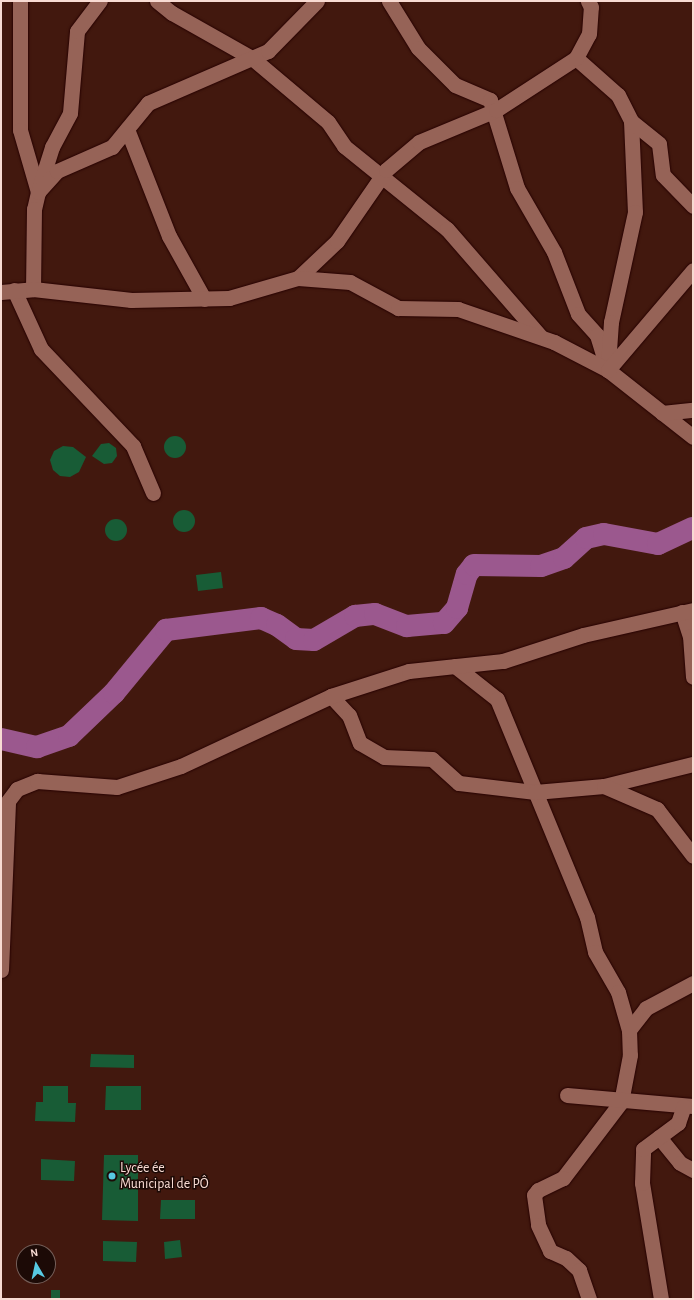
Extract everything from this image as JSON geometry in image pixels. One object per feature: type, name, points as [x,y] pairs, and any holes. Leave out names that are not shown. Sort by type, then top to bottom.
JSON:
[{"type":"street","points":[[20,1],[20,130],[38,192]]},
{"type":"street","points":[[33,289],[34,209],[52,147],[70,113],[77,31],[100,1]]},
{"type":"street","points":[[157,1],[172,13],[252,58],[328,122],[344,146],[384,174],[448,229],[542,338]]},
{"type":"street","points":[[38,192],[56,172],[112,147],[148,103],[268,51],[317,1]]},
{"type":"street","points":[[389,1],[418,48],[455,85],[490,100],[496,110],[518,188],[554,252],[578,314],[597,335],[608,370]]},
{"type":"street","points":[[298,278],[337,242],[384,174],[419,142],[496,110],[576,58],[589,34],[591,7],[588,1]]},
{"type":"street","points":[[576,58],[618,95],[631,121],[658,144],[663,176],[693,206]]},
{"type":"street","points":[[608,370],[611,322],[634,212],[631,121]]},
{"type":"street","points":[[127,129],[169,236],[204,299]]},
{"type":"street","points":[[608,370],[693,270]]},
{"type":"street","points":[[153,493],[133,446],[41,349],[7,291],[33,289],[131,300],[204,299],[230,298],[298,278],[350,282],[398,308],[458,309],[542,338],[608,370],[693,437]]},
{"type":"street","points":[[662,413],[693,410]]},
{"type":"street","points":[[1,970],[8,801],[17,789],[37,781],[117,787],[181,766],[331,696],[409,671],[503,661],[583,635],[688,611],[693,677]]},
{"type":"street","points":[[455,666],[497,699],[587,917],[595,952],[618,992],[630,1030],[630,1055],[621,1102],[563,1178],[538,1190],[534,1196],[538,1226],[550,1251],[566,1258],[580,1270],[589,1299]]},
{"type":"street","points":[[331,696],[349,715],[360,743],[384,757],[432,759],[459,783],[535,792],[604,786],[693,764]]},
{"type":"street","points":[[604,786],[657,809],[693,856]]},
{"type":"street","points":[[630,1030],[646,1008],[693,983]]},
{"type":"street","points":[[567,1095],[621,1102],[688,1106],[678,1123],[643,1149],[642,1183],[661,1299]]},
{"type":"street","points":[[659,1137],[680,1163],[693,1170]]},
{"type":"building","points":[[175,436],[179,437],[185,443],[185,451],[179,457],[175,458],[171,457],[165,451],[164,447],[165,443],[171,437]]},
{"type":"building","points":[[109,443],[116,448],[117,456],[112,463],[104,464],[92,456],[101,444]]},
{"type":"building","points":[[63,446],[73,447],[86,457],[79,472],[70,477],[60,476],[53,470],[50,460],[54,451]]},
{"type":"building","points":[[184,510],[188,511],[194,517],[194,525],[188,531],[184,532],[180,531],[174,525],[173,521],[174,517],[180,511]]},
{"type":"building","points":[[116,519],[120,520],[126,526],[126,534],[120,540],[116,541],[112,540],[106,534],[105,530],[106,526],[112,520]]},
{"type":"building","points":[[221,572],[223,588],[198,591],[196,575]]},
{"type":"building","points":[[91,1054],[134,1055],[134,1068],[90,1067]]},
{"type":"building","points":[[43,1086],[68,1086],[68,1103],[76,1103],[75,1122],[35,1121],[36,1102],[43,1102]]},
{"type":"building","points":[[106,1086],[141,1086],[141,1110],[105,1110]]},
{"type":"building","points":[[104,1155],[138,1155],[138,1221],[102,1220]]},
{"type":"building","points":[[41,1159],[75,1161],[74,1181],[41,1180]]},
{"type":"building","points":[[161,1200],[195,1200],[195,1219],[160,1219]]},
{"type":"building","points":[[180,1240],[182,1257],[165,1259],[164,1242]]},
{"type":"building","points":[[103,1241],[137,1242],[136,1262],[103,1261]]},
{"type":"building","points":[[51,1290],[60,1290],[60,1299],[51,1299]]},
{"type":"waterway","points":[[1,739],[37,747],[69,736],[114,693],[166,630],[261,618],[277,625],[296,639],[314,640],[355,616],[375,614],[407,626],[444,623],[457,608],[467,574],[474,565],[541,566],[564,558],[586,538],[604,534],[658,544],[693,528]]},
{"type":"place","name":"Lycée ée Municipal de PÔ","points":[[112,1176]]}]
